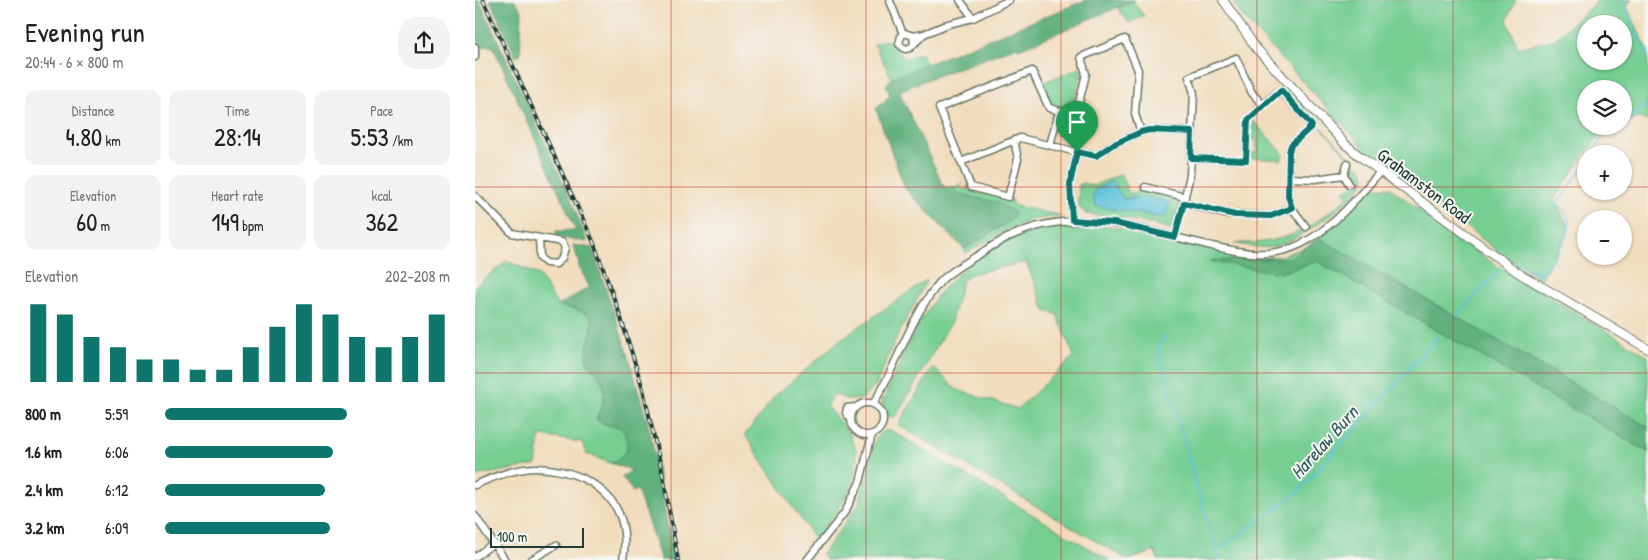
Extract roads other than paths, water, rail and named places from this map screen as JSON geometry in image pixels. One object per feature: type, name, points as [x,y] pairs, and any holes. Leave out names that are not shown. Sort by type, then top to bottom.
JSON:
[{"type":"main road","name":"Grahamston Road","points":[[1223,0],[1256,48],[1345,144],[1380,172],[1517,272],[1648,349]]},
{"type":"street","points":[[881,0],[890,1],[903,34]]},
{"type":"street","points":[[960,0],[973,18]]},
{"type":"street","points":[[903,34],[913,36],[924,34],[948,24],[973,18],[1009,0]]},
{"type":"street","points":[[903,34],[899,38],[899,44],[902,48],[912,49]]},
{"type":"street","points":[[912,49],[924,34]]},
{"type":"street","points":[[912,49],[913,36]]},
{"type":"street","points":[[1014,140],[1018,159],[1008,197],[971,187],[939,108],[1032,71],[1046,105],[1059,111],[1076,115],[1086,74],[1081,57],[1125,38],[1138,70],[1135,114],[1141,132]]},
{"type":"street","points":[[475,47],[475,56]]},
{"type":"street","points":[[1175,237],[1185,200],[1191,158],[1194,93],[1189,77],[1236,58],[1249,89],[1263,105]]},
{"type":"street","points":[[1191,158],[1246,160],[1248,120],[1281,90],[1312,126],[1291,145],[1289,152],[1288,196],[1292,208],[1306,227]]},
{"type":"street","points":[[1050,145],[1059,111]]},
{"type":"street","points":[[961,162],[1022,138],[1096,156],[1112,145],[1149,130],[1192,132]]},
{"type":"street","points":[[1072,220],[1070,184],[1077,152]]},
{"type":"street","points":[[1347,164],[1344,175],[1349,184]]},
{"type":"street","points":[[873,404],[887,382],[912,322],[940,281],[1009,234],[1047,223],[1072,220],[1114,223],[1247,253],[1273,253],[1291,248],[1318,234],[1361,195],[1380,172]]},
{"type":"street","points":[[1289,178],[1315,179],[1344,175]]},
{"type":"street","points":[[1145,187],[1235,215],[1271,216],[1292,208]]},
{"type":"street","points":[[475,196],[512,233],[561,242],[565,248],[562,258],[556,264],[545,263],[540,258],[539,238]]},
{"type":"street","points":[[807,560],[845,512],[860,482],[872,434],[880,428],[883,417],[878,407],[873,404],[863,403],[856,407],[851,418],[857,432],[872,434]]},
{"type":"street","points":[[475,485],[490,478],[536,468],[565,471],[580,476],[600,488],[614,504],[625,534],[623,560]]},
{"type":"street","points":[[475,516],[505,560]]},
{"type":"street","points":[[475,557],[494,543]]},
{"type":"street","points":[[531,560],[556,545]]},
{"type":"water","points":[[1113,181],[1123,199],[1144,197],[1170,202],[1165,218],[1096,206],[1093,198],[1095,190]]},
{"type":"waterway","points":[[1621,0],[1648,55]]},
{"type":"waterway","points":[[1632,116],[1648,105]]},
{"type":"waterway","points":[[1598,145],[1607,135]]},
{"type":"waterway","points":[[1514,262],[1541,274],[1560,249],[1569,230],[1569,221],[1565,212],[1557,205],[1577,175]]},
{"type":"waterway","points":[[1457,315],[1500,270]]},
{"type":"waterway","points":[[1166,336],[1159,347],[1159,353],[1200,498],[1220,560]]},
{"type":"waterway","name":"Harelaw Burn","points":[[1217,551],[1297,493],[1438,337]]},
{"type":"railway","points":[[483,0],[593,241],[620,315],[643,389],[663,476],[678,560]]}]
